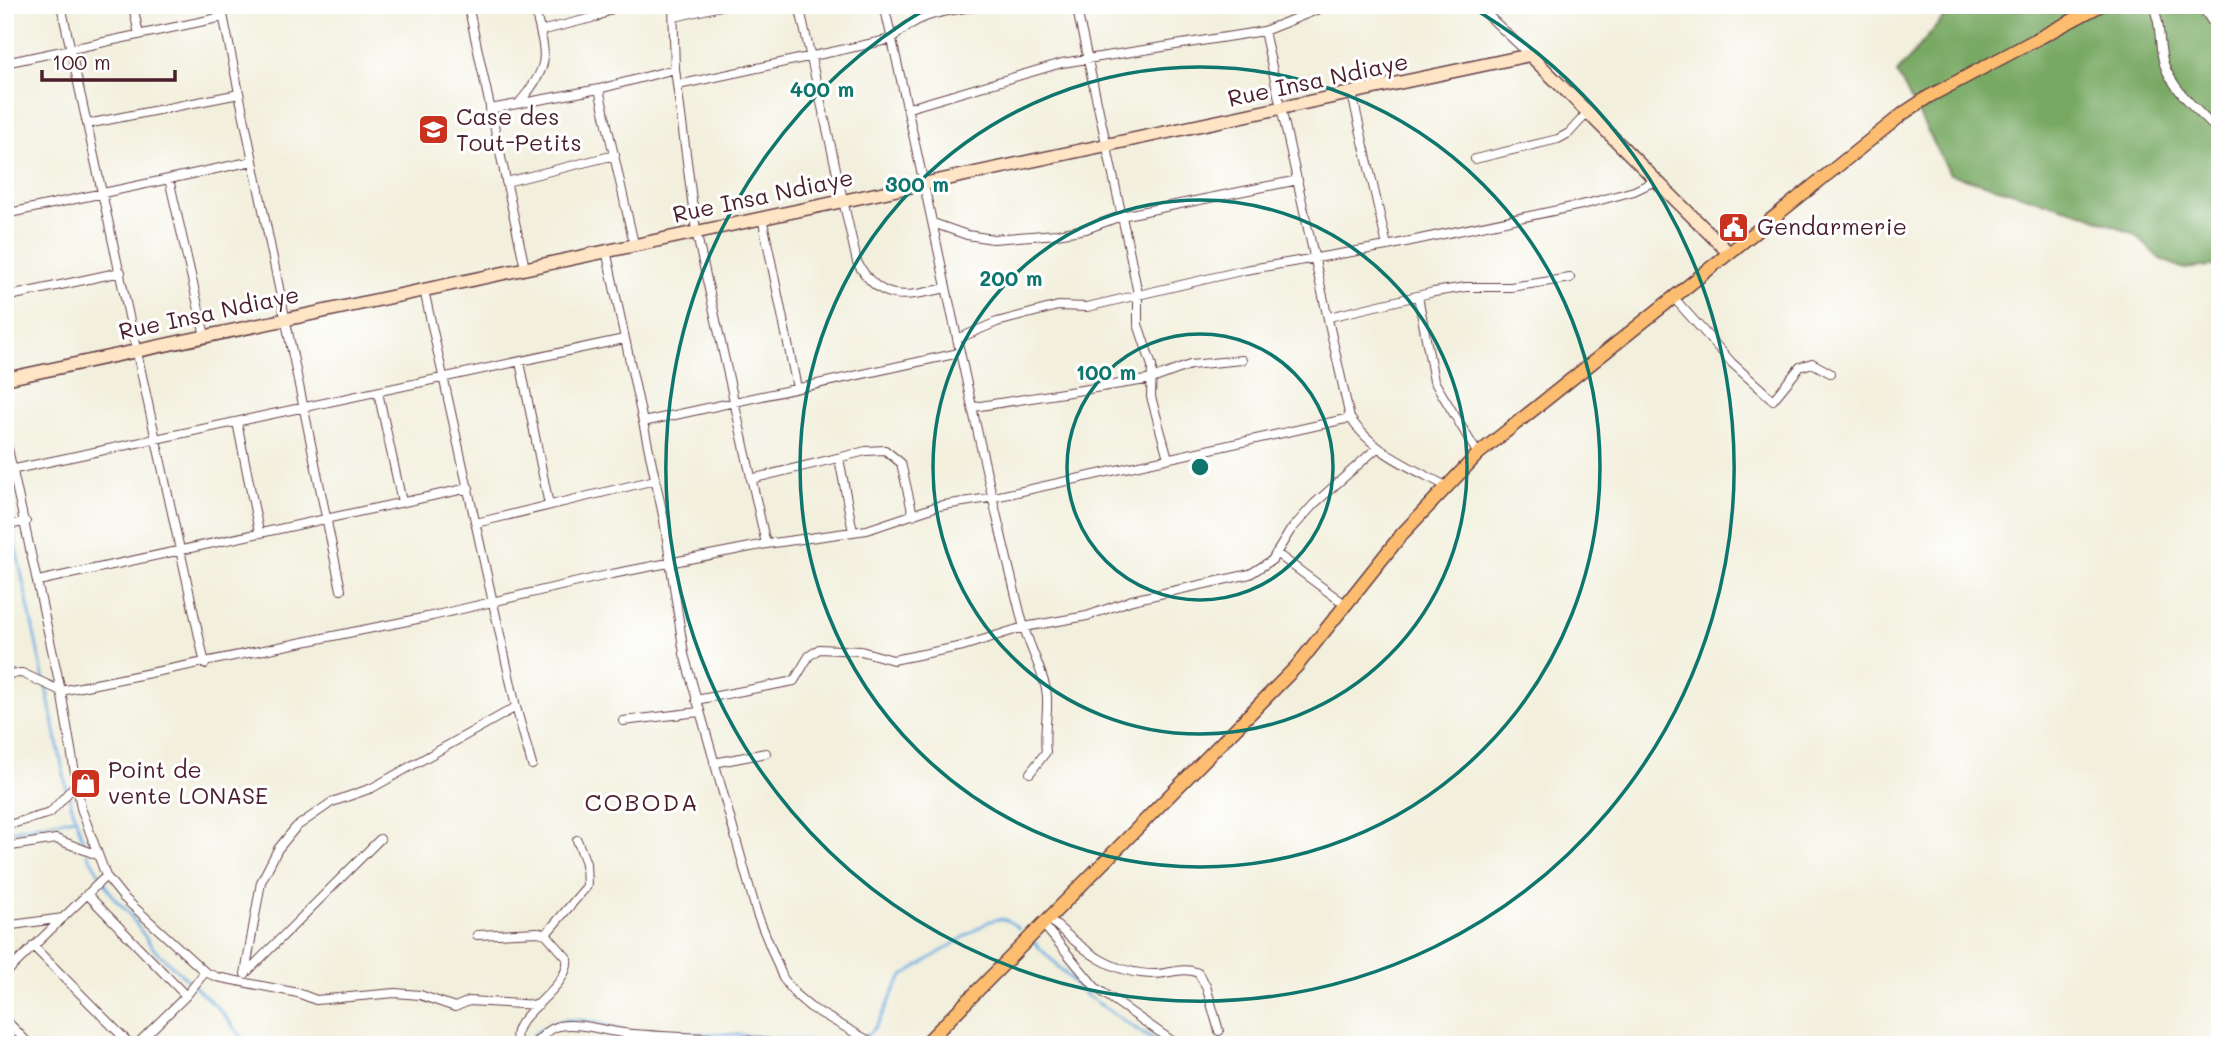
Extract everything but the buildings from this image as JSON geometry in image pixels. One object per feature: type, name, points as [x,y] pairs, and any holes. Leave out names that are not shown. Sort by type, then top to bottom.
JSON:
[{"type":"main road","points":[[924,1045],[1296,667],[1402,534],[1478,454],[1918,103],[2101,5]]},
{"type":"main road","name":"Rue Insa Ndiaye","points":[[5,379],[762,217],[1282,110],[1530,55]]},
{"type":"main road","points":[[1530,55],[1729,253]]},
{"type":"street","points":[[61,5],[205,664]]},
{"type":"street","points":[[132,5],[139,35]]},
{"type":"street","points":[[221,5],[341,590]]},
{"type":"street","points":[[468,5],[525,268]]},
{"type":"street","points":[[519,103],[541,75],[546,59],[534,5]]},
{"type":"street","points":[[540,31],[596,18],[619,5]]},
{"type":"street","points":[[673,5],[675,69],[696,231],[766,544]]},
{"type":"street","points":[[675,16],[725,5]]},
{"type":"street","points":[[799,5],[841,201],[857,262],[865,277],[877,288],[900,296],[946,288]]},
{"type":"street","points":[[884,5],[909,108],[959,354],[974,407],[1024,626],[1047,697],[1045,757],[1030,773]]},
{"type":"street","points":[[678,85],[811,59],[892,39],[911,21],[984,5]]},
{"type":"street","points":[[1076,5],[1138,294],[1138,324],[1150,358],[1151,397],[1168,458]]},
{"type":"street","points":[[909,108],[1023,74],[1086,59],[1264,31],[1329,5]]},
{"type":"street","points":[[1477,5],[1530,55]]},
{"type":"street","points":[[2152,5],[2159,22],[2161,48],[2169,77],[2220,133]]},
{"type":"street","points":[[2201,5],[2220,34]]},
{"type":"street","points":[[5,64],[223,17]]},
{"type":"street","points":[[1264,31],[1317,259],[1350,418],[1364,438],[1377,448],[1447,486]]},
{"type":"street","points":[[491,109],[599,89],[675,69]]},
{"type":"street","points":[[599,89],[634,244]]},
{"type":"street","points":[[87,124],[239,94]]},
{"type":"street","points":[[1352,94],[1387,246]]},
{"type":"street","points":[[1475,159],[1558,139],[1569,132],[1588,112]]},
{"type":"street","points":[[506,182],[615,155]]},
{"type":"street","points":[[5,214],[253,161]]},
{"type":"street","points":[[169,179],[205,336]]},
{"type":"street","points":[[933,223],[967,235],[993,239],[1086,229],[1121,216],[1298,180]]},
{"type":"street","points":[[957,340],[997,323],[1058,306],[1087,307],[1245,270],[1387,246],[1586,204],[1634,191],[1657,180]]},
{"type":"street","points":[[762,217],[797,388]]},
{"type":"street","points":[[606,250],[671,562],[680,637],[757,914],[783,978],[810,1007],[874,1043]]},
{"type":"street","points":[[5,297],[121,272]]},
{"type":"street","points":[[1329,317],[1466,287],[1511,287],[1570,278]]},
{"type":"street","points":[[424,290],[469,488],[491,600],[532,765]]},
{"type":"street","points":[[1418,296],[1434,381],[1478,454]]},
{"type":"street","points":[[1673,297],[1732,363],[1773,400],[1804,364],[1812,363],[1830,373]]},
{"type":"street","points":[[15,469],[624,338]]},
{"type":"street","points":[[643,422],[959,354]]},
{"type":"street","points":[[974,407],[1152,379],[1191,365],[1242,360]]},
{"type":"street","points":[[520,362],[550,505]]},
{"type":"street","points":[[377,392],[402,502]]},
{"type":"street","points":[[5,674],[22,673],[61,691],[205,664],[671,562],[766,544],[882,527],[937,506],[995,497],[1350,418]]},
{"type":"street","points":[[237,422],[259,532]]},
{"type":"street","points":[[5,435],[15,469],[61,691],[76,784],[95,854],[106,876],[123,897],[205,972],[238,984],[273,988],[323,1001],[395,993],[420,995],[455,1007],[469,1000],[538,1005]]},
{"type":"street","points":[[696,700],[794,681],[809,656],[820,649],[861,650],[892,660],[963,646],[1024,626],[1087,616],[1132,600],[1250,574],[1259,570],[1276,553],[1314,504],[1377,448]]},
{"type":"street","points":[[751,479],[885,450],[895,455],[901,463],[913,515]]},
{"type":"street","points":[[839,458],[853,532]]},
{"type":"street","points":[[476,523],[655,480]]},
{"type":"street","points":[[38,581],[469,488]]},
{"type":"street","points":[[5,525],[26,522]]},
{"type":"street","points":[[1276,553],[1346,604]]},
{"type":"street","points":[[245,974],[261,882],[278,849],[296,827],[332,802],[372,788],[516,707]]},
{"type":"street","points":[[623,721],[699,712]]},
{"type":"street","points":[[714,763],[766,753]]},
{"type":"street","points":[[5,826],[50,813],[76,784]]},
{"type":"street","points":[[5,847],[56,839],[95,854]]},
{"type":"street","points":[[238,984],[380,839]]},
{"type":"street","points":[[546,934],[587,886],[586,863],[577,839]]},
{"type":"street","points":[[5,974],[106,876]]},
{"type":"street","points":[[88,894],[186,996]]},
{"type":"street","points":[[5,926],[63,918]]},
{"type":"street","points":[[1045,920],[1092,956],[1111,966],[1144,973],[1186,969],[1198,973],[1206,986],[1219,1031]]},
{"type":"street","points":[[1045,920],[1086,978],[1178,1045]]},
{"type":"street","points":[[477,936],[527,932],[546,934],[567,958],[568,967],[557,986],[516,1028],[519,1045]]},
{"type":"street","points":[[33,946],[134,1045],[186,996],[205,972]]},
{"type":"street","points":[[5,1019],[30,1045]]},
{"type":"street","points":[[533,1045],[548,1031],[572,1025],[708,1043],[735,1038],[785,1045]]},
{"type":"street","points":[[860,1045],[874,1043]]},
{"type":"green space","points":[[1947,5],[2220,5],[2220,265],[2184,269],[2160,259],[2134,234],[2085,214],[1950,174],[1897,73],[1946,15]]},
{"type":"waterway","points":[[5,496],[44,680]]},
{"type":"waterway","points":[[46,687],[67,790]]},
{"type":"waterway","points":[[69,797],[85,847]]},
{"type":"waterway","points":[[5,832],[74,818]]},
{"type":"waterway","points":[[87,853],[114,898],[128,912],[152,947],[220,1010],[248,1045]]},
{"type":"waterway","points":[[683,1033],[824,1042],[855,1039],[867,1035],[873,1029],[904,975],[988,922],[1005,920],[1019,929]]},
{"type":"waterway","points":[[1033,941],[1086,995],[1160,1045]]},
{"type":"waterway","points":[[522,1045],[547,1026],[559,1021],[582,1020],[624,1030]]},
{"type":"place","name":"Case des Tout-Petits","points":[[433,130]]},
{"type":"place","name":"Gendarmerie","points":[[1734,227]]},
{"type":"place","name":"Point de vente LONASE","points":[[85,783]]},
{"type":"district","name":"COBODA","points":[[642,803]]}]
